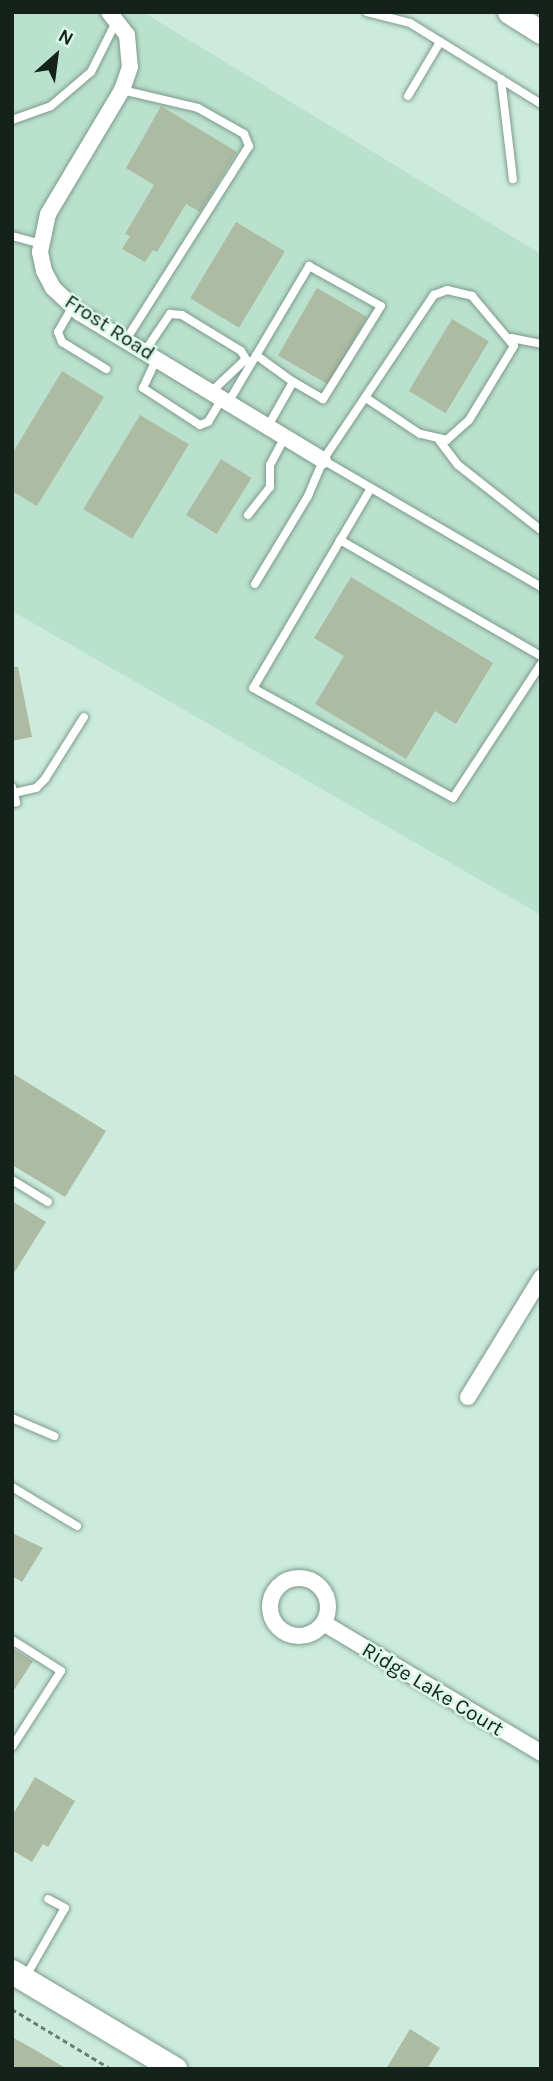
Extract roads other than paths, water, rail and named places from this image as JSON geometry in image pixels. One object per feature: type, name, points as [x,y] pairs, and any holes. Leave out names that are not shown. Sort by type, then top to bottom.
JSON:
[{"type":"main road","points":[[18,1976],[175,2069]]},
{"type":"street","points":[[509,12],[541,32]]},
{"type":"street","name":"Frost Road","points":[[113,16],[131,51],[122,90],[48,214],[41,244],[44,271],[53,288],[73,306],[323,460]]},
{"type":"street","points":[[468,1397],[541,1278]]},
{"type":"street","name":"Ridge Lake Court","points":[[325,1623],[541,1753]]},
{"type":"lane","points":[[367,12],[410,23],[541,104]]},
{"type":"lane","points":[[12,120],[51,106],[91,72],[113,16]]},
{"type":"lane","points":[[408,96],[440,42]]},
{"type":"lane","points":[[501,79],[513,179]]},
{"type":"lane","points":[[122,90],[198,108],[244,134],[249,146],[199,232],[164,278],[126,341]]},
{"type":"lane","points":[[12,236],[41,244]]},
{"type":"lane","points":[[221,396],[256,355],[309,266],[381,306],[323,398],[293,383],[256,355]]},
{"type":"lane","points":[[255,584],[308,496],[323,460],[434,295],[447,290],[472,296],[511,338],[514,346],[470,420],[458,435],[439,440],[420,434],[366,398]]},
{"type":"lane","points":[[73,306],[58,332],[62,342],[106,369]]},
{"type":"lane","points":[[170,314],[182,315],[241,351],[246,359],[221,396],[208,422],[200,425],[142,388],[151,355],[170,314]]},
{"type":"lane","points":[[511,338],[541,344]]},
{"type":"lane","points":[[268,426],[293,383]]},
{"type":"lane","points":[[248,515],[270,487],[270,465],[285,437]]},
{"type":"lane","points":[[439,440],[458,465],[541,530]]},
{"type":"lane","points":[[323,460],[541,587]]},
{"type":"lane","points":[[371,488],[253,688],[453,798],[541,664]]},
{"type":"lane","points":[[340,541],[541,656]]},
{"type":"lane","points":[[12,803],[16,802],[13,790],[36,788],[45,779],[84,717]]},
{"type":"lane","points":[[12,1180],[48,1202]]},
{"type":"lane","points":[[12,1418],[54,1436]]},
{"type":"lane","points":[[12,1486],[76,1526]]},
{"type":"lane","points":[[12,1640],[61,1671],[12,1746]]},
{"type":"lane","points":[[18,1976],[65,1909],[48,1899]]}]
